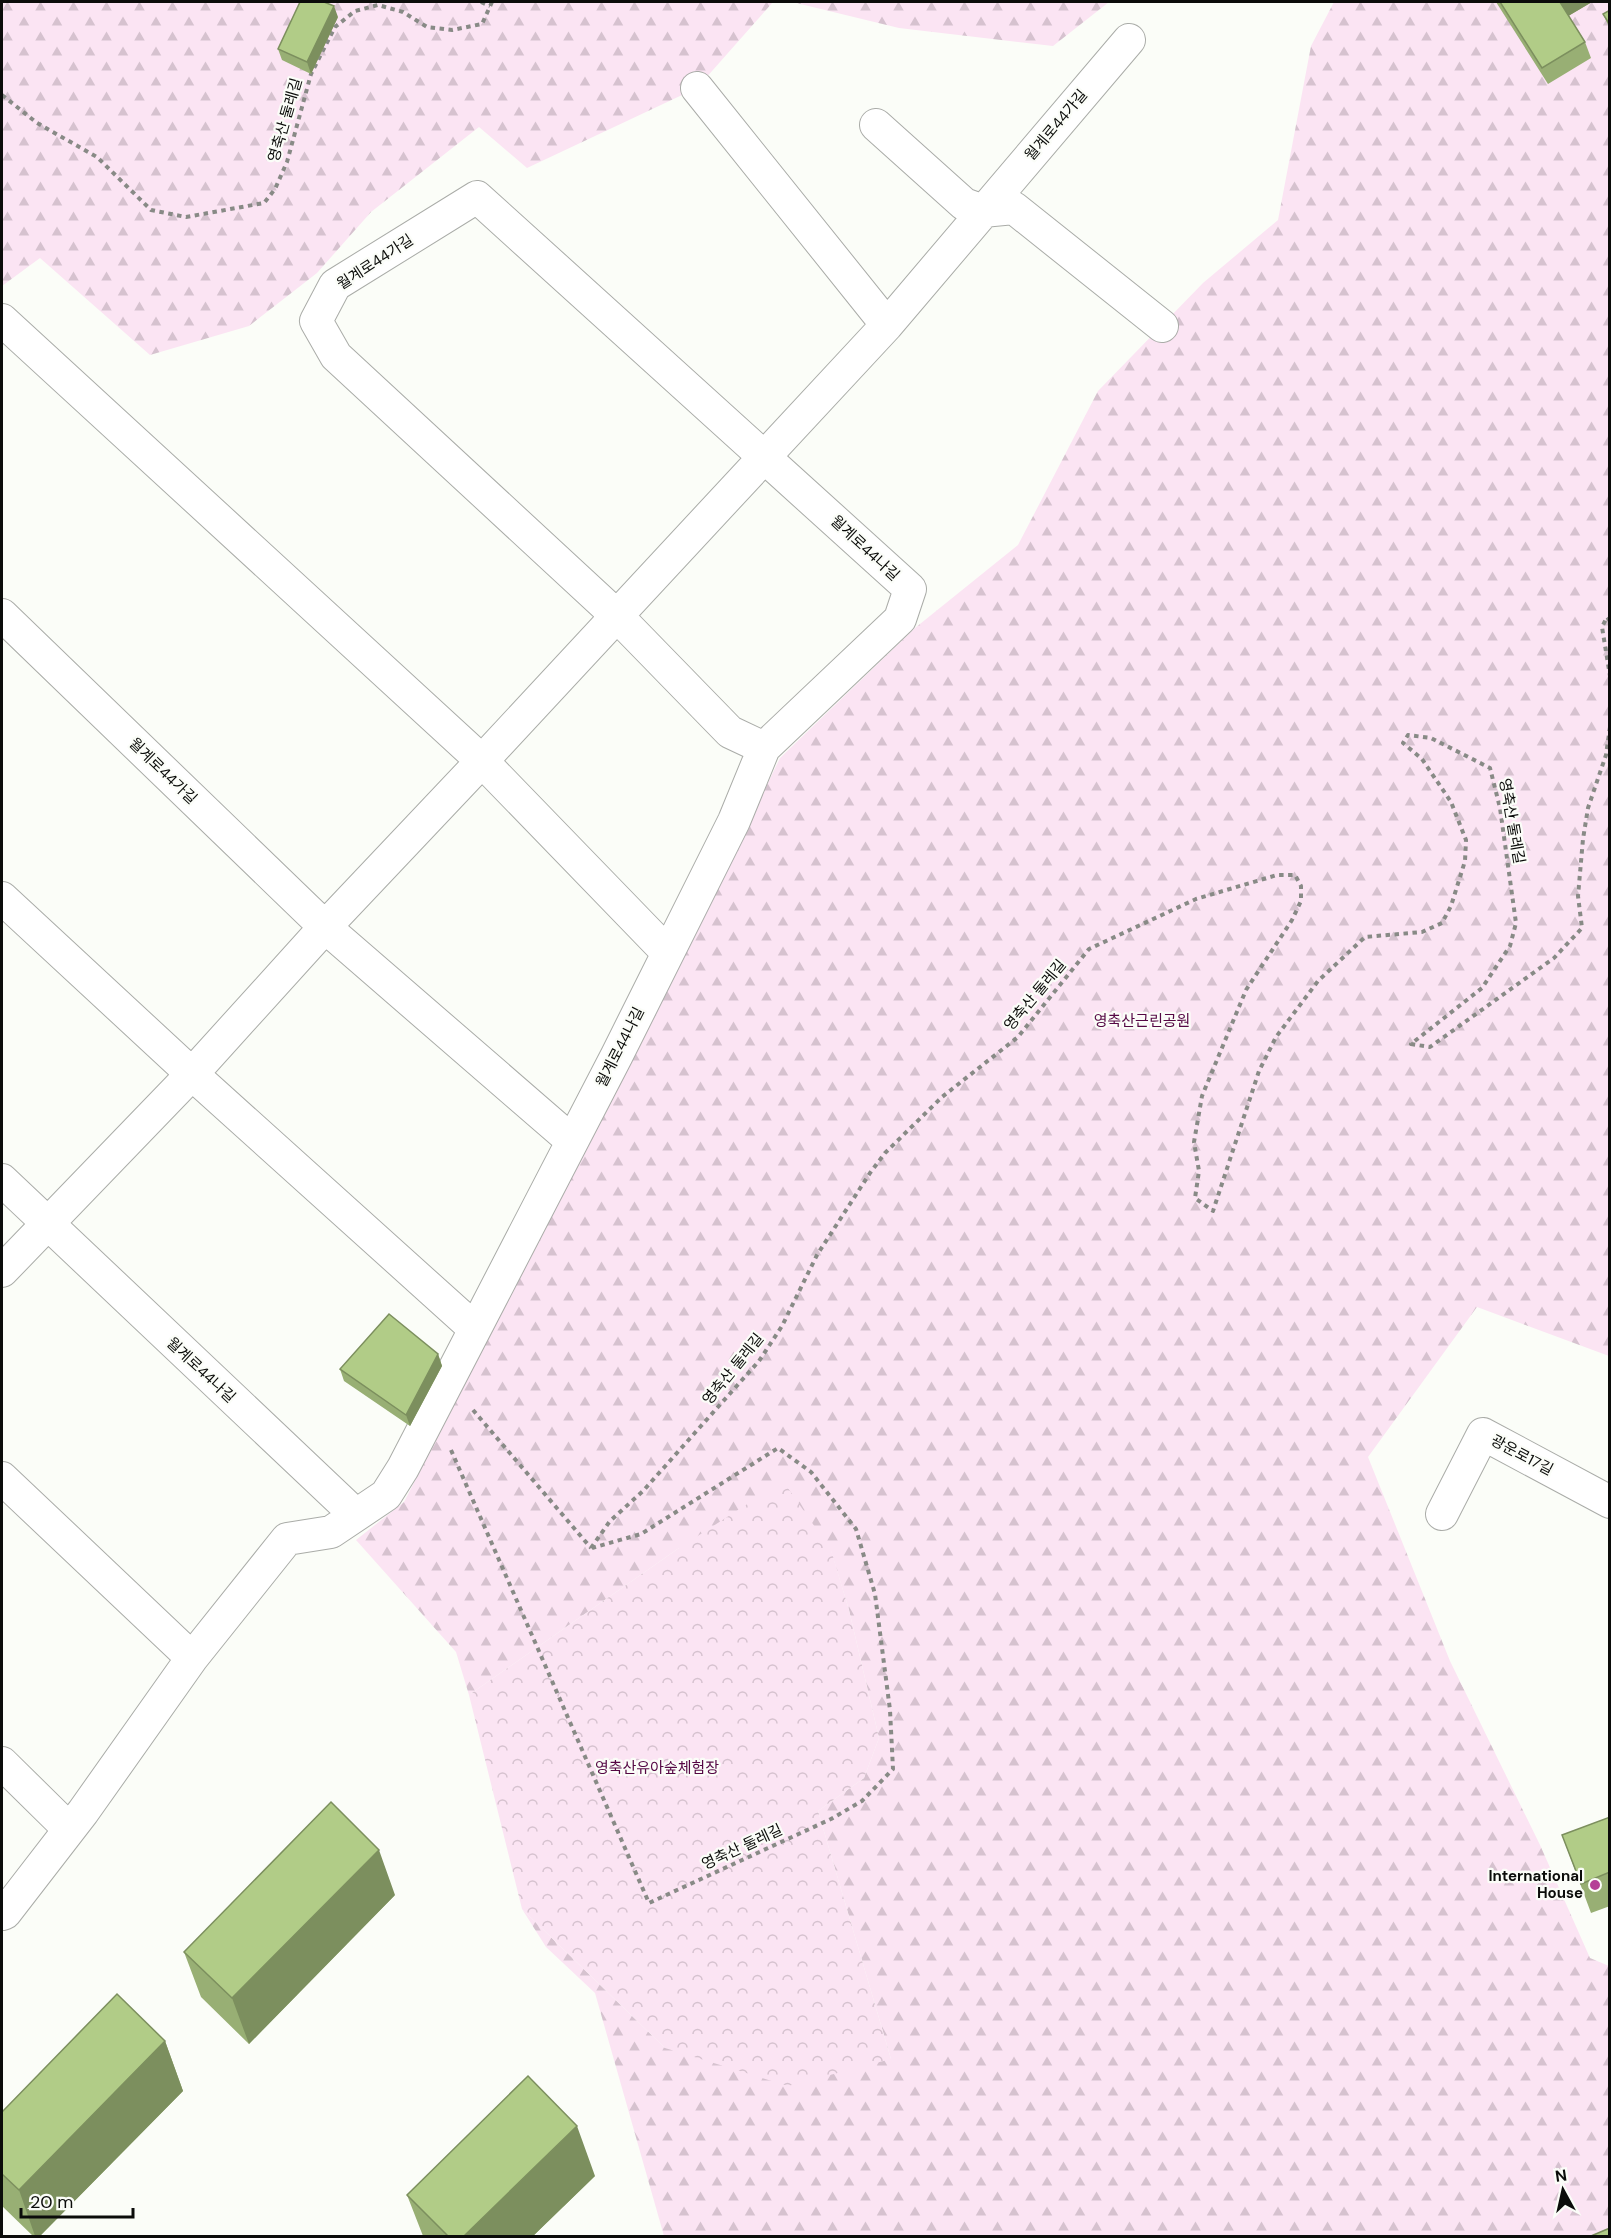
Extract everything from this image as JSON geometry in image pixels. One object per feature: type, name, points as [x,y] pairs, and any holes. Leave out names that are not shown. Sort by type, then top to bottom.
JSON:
[{"type":"street","name":"월계로44가길","points":[[2,1270],[192,1074],[325,927],[886,325],[1129,40]]},
{"type":"street","points":[[698,88],[886,325]]},
{"type":"street","points":[[876,125],[964,204],[983,211],[1014,208],[1162,326]]},
{"type":"street","name":"월계로44가길","points":[[617,616],[336,356],[316,321],[335,285],[477,197],[764,457]]},
{"type":"street","points":[[2,320],[482,761],[668,953]]},
{"type":"street","name":"월계로44나길","points":[[2,1914],[69,1829],[192,1658],[287,1539],[331,1532],[386,1495],[403,1468],[668,953],[734,821],[764,748],[900,618],[910,589],[764,457]]},
{"type":"street","name":"월계로44가길","points":[[2,615],[325,927]]},
{"type":"street","points":[[617,616],[730,732],[764,748]]},
{"type":"street","points":[[2,898],[192,1074],[475,1329]]},
{"type":"street","points":[[325,927],[572,1141]]},
{"type":"street","points":[[2,1180],[47,1224]]},
{"type":"street","name":"월계로44나길","points":[[47,1224],[356,1515]]},
{"type":"street","name":"광운로17길","points":[[1442,1514],[1483,1434],[1610,1502]]},
{"type":"street","points":[[2,1478],[192,1658]]},
{"type":"street","points":[[2,1763],[69,1829]]},
{"type":"path","name":"영축산 둘레길","points":[[2,95],[37,123],[97,158],[152,210],[186,217],[264,203],[275,189],[287,162],[311,74],[335,27],[355,10],[378,5],[403,12],[427,27],[452,30],[482,24],[491,4],[481,2]]},
{"type":"path","points":[[1610,621],[1607,617],[1602,627],[1610,676]]},
{"type":"path","name":"영축산 둘레길","points":[[591,1548],[610,1521],[643,1491],[759,1361],[782,1326],[817,1255],[885,1153],[942,1097],[1018,1037],[1089,949],[1196,899],[1277,875],[1295,875],[1301,886],[1301,901],[1293,921],[1246,990],[1202,1096],[1194,1142],[1199,1171],[1195,1198],[1213,1211],[1259,1071],[1276,1037],[1318,981],[1365,938],[1422,932],[1442,923],[1451,906],[1465,861],[1466,840],[1451,802],[1422,759],[1403,743],[1408,735],[1431,738],[1490,768],[1500,808],[1516,923],[1510,946],[1482,988],[1411,1044],[1430,1047],[1554,958],[1582,928],[1578,896],[1583,838],[1588,808],[1606,755],[1610,728]]},
{"type":"path","points":[[448,1381],[591,1548]]},
{"type":"path","name":"영축산 둘레길","points":[[433,1410],[649,1903],[831,1819],[862,1801],[893,1769],[890,1710],[875,1594],[856,1529],[811,1472],[778,1448],[641,1534],[591,1548]]},
{"type":"green space","points":[[2,2],[773,2],[697,88],[527,168],[479,127],[371,212],[317,273],[249,326],[150,355],[40,258],[2,286]]},
{"type":"green space","points":[[792,2],[1109,2],[1053,46],[899,28]]},
{"type":"green space","name":"영축산근린공원","points":[[1334,2],[1609,2],[1609,1356],[1477,1307],[1368,1457],[1450,1661],[1540,1845],[1590,1958],[1609,1966],[1609,2236],[664,2236],[595,1993],[546,1947],[522,1909],[665,2048],[891,2059],[818,1811],[864,1778],[879,1738],[849,1610],[831,1551],[679,1548],[469,1695],[456,1652],[356,1540],[404,1502],[639,1047],[780,758],[915,628],[1018,545],[1098,391],[1203,283],[1278,220],[1311,46]]},
{"type":"green space","name":"영축산유아숲체험장","points":[[783,1481],[831,1550],[849,1610],[879,1738],[864,1778],[818,1811],[891,2059],[788,2086],[665,2048],[522,1909],[469,1695],[679,1548]]},
{"type":"building","points":[[300,2],[324,2],[334,6],[307,62],[278,49]]},
{"type":"building","points":[[1500,2],[1560,2],[1585,42],[1542,68]]},
{"type":"building","points":[[1610,10],[1610,25],[1603,14]]},
{"type":"building","points":[[389,1314],[438,1354],[406,1415],[340,1369]]},
{"type":"building","points":[[331,1802],[379,1850],[232,1998],[184,1952]]},
{"type":"building","points":[[1610,1817],[1610,1872],[1581,1884],[1562,1835]]},
{"type":"building","points":[[117,1994],[165,2041],[19,2190],[2,2174],[2,2112]]},
{"type":"building","points":[[528,2076],[577,2126],[464,2236],[448,2236],[407,2195]]},
{"type":"building","points":[[1610,2228],[1610,2236],[1591,2236]]},
{"type":"place","name":"International House","points":[[1595,1885]]}]
